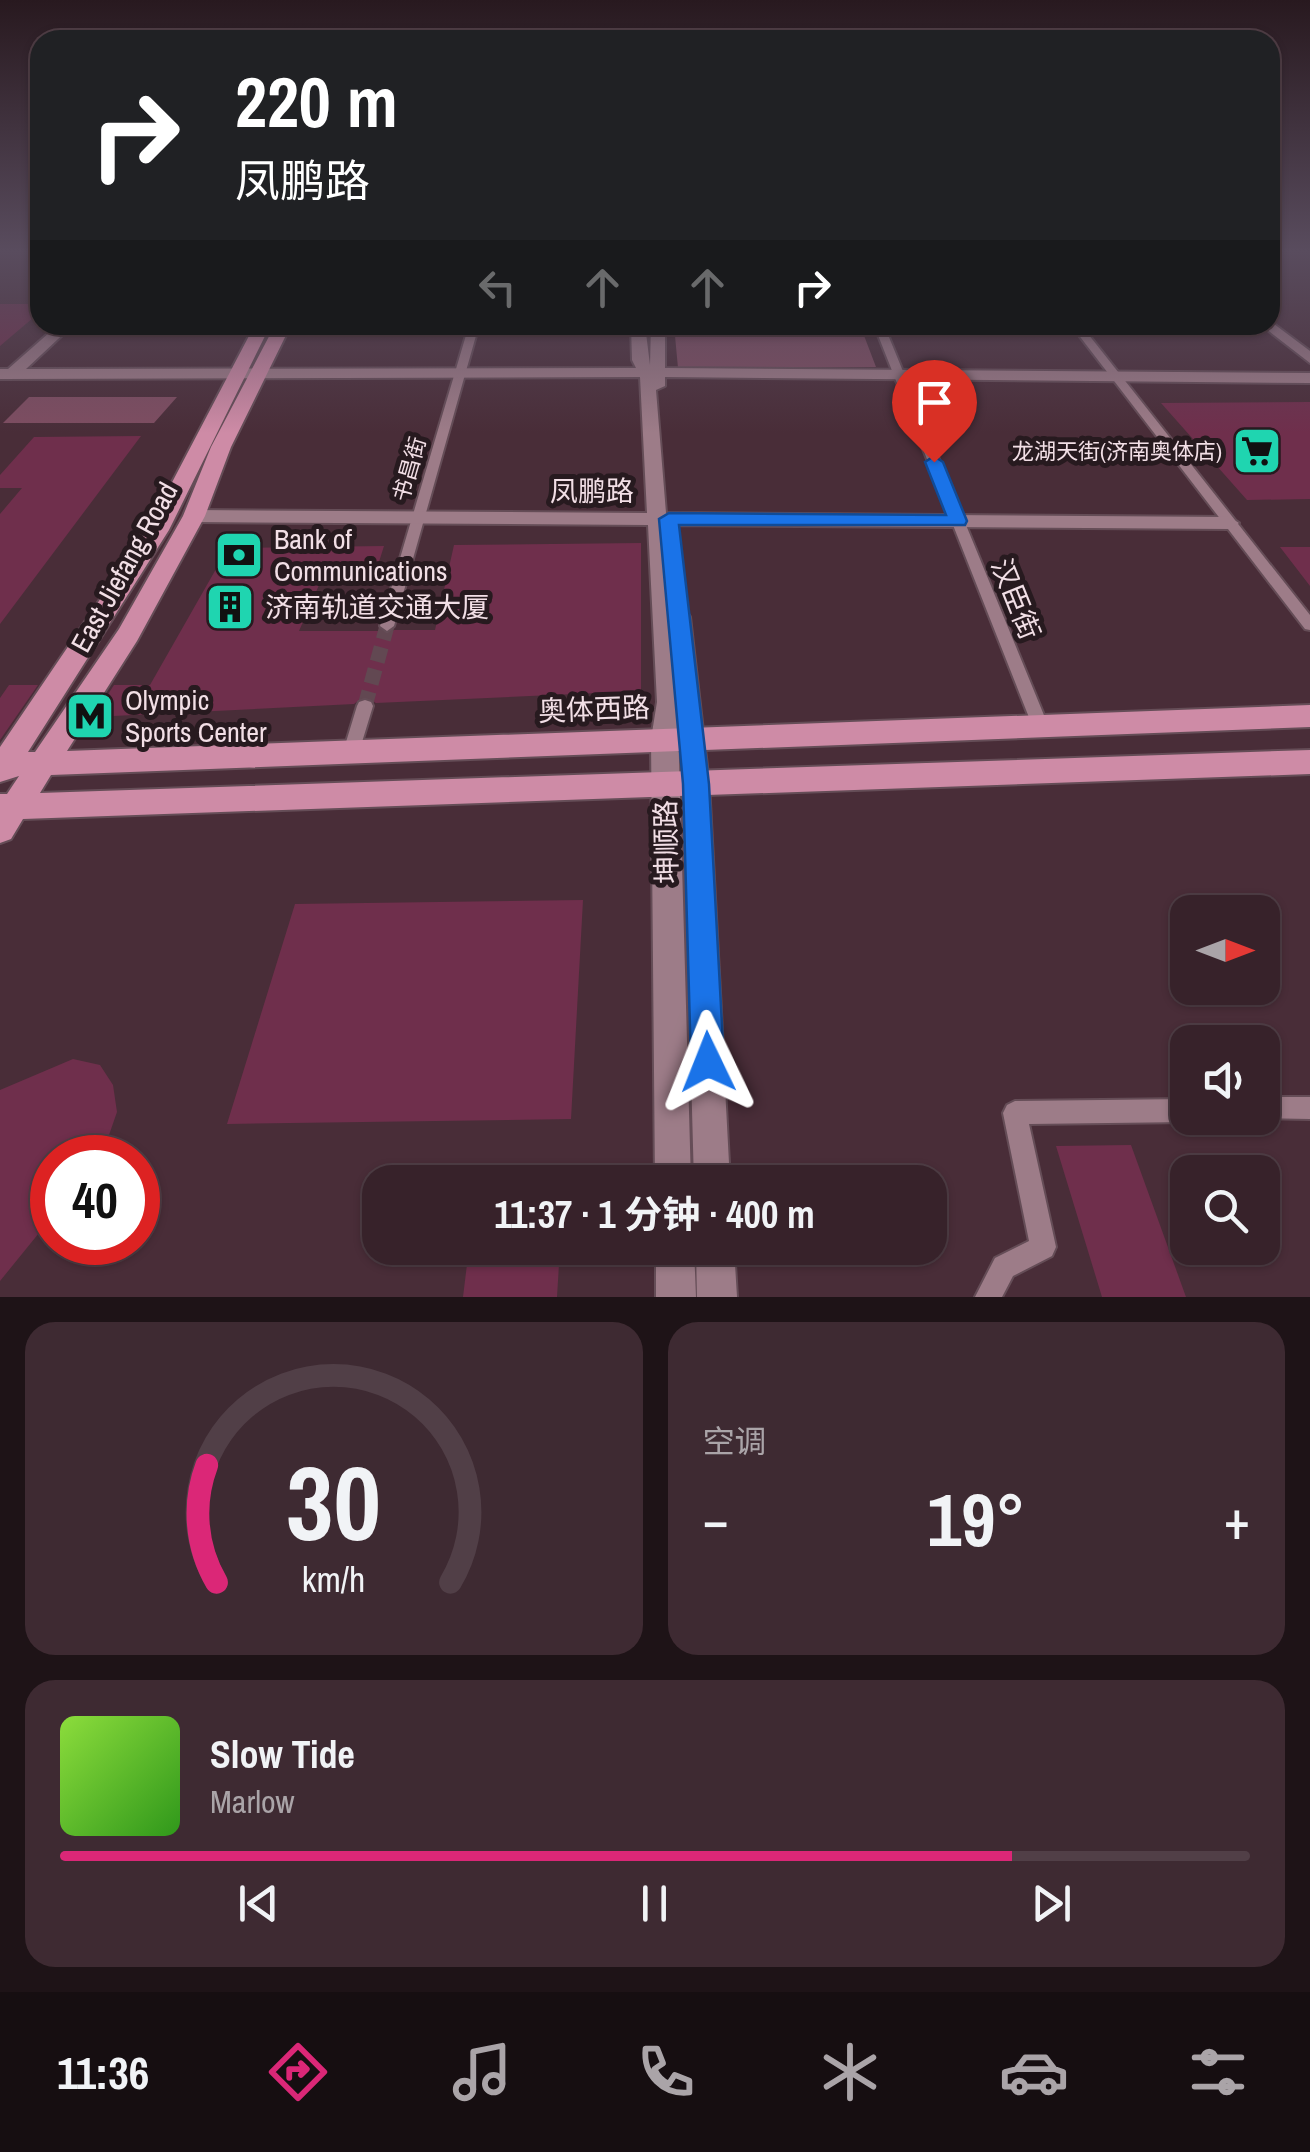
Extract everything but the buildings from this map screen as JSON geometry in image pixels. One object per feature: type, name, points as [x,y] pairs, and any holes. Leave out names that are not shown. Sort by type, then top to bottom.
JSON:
[{"type":"main road","name":"East Jiefang Road","points":[[5,814],[128,635],[194,516],[260,335]]},
{"type":"main road","name":"East Jiefang Road","points":[[1,766],[102,622],[246,372],[274,335]]},
{"type":"main road","name":"奥体西路","points":[[1,766],[1310,716]]},
{"type":"main road","points":[[5,814],[1310,762]]},
{"type":"street","points":[[1280,334],[1310,359]]},
{"type":"street","points":[[4,377],[54,335]]},
{"type":"street","name":"书昌街","points":[[388,626],[471,335]]},
{"type":"street","name":"坤顺路","points":[[638,335],[639,360],[651,373],[711,1165]]},
{"type":"street","name":"坤顺路","points":[[651,373],[660,360],[659,335]]},
{"type":"street","name":"汉臣街","points":[[883,335],[1040,724]]},
{"type":"street","points":[[1084,335],[1310,625]]},
{"type":"street","points":[[4,377],[246,372],[898,372],[1310,378]]},
{"type":"street","name":"凤鹏路","points":[[194,516],[1229,523]]},
{"type":"street","points":[[351,752],[364,706]]},
{"type":"street","name":"坤顺路","points":[[673,1165],[680,785]]},
{"type":"street","points":[[1280,1108],[1310,1108]]},
{"type":"street","points":[[988,1297],[1004,1267],[1042,1247],[1015,1113],[1170,1110]]},
{"type":"street","points":[[675,1265],[676,1297]]},
{"type":"street","points":[[716,1265],[717,1297]]},
{"type":"shaded area","points":[[675,335],[864,335],[876,367],[678,368]]},
{"type":"shaded area","points":[[29,397],[177,397],[154,423],[3,423]]},
{"type":"tunnel","points":[[365,706],[387,626]]},
{"type":"place","name":"龙湖天街(济南奥体店)","points":[[1257,451]]},
{"type":"place","name":"Bank of Communications","points":[[239,555]]},
{"type":"place","name":"济南轨道交通大厦","points":[[230,607]]},
{"type":"place","name":"Olympic Sports Center","points":[[90,716]]},
{"type":"route","points":[[708,1062],[696,784],[669,519],[958,521],[934,462]]}]
